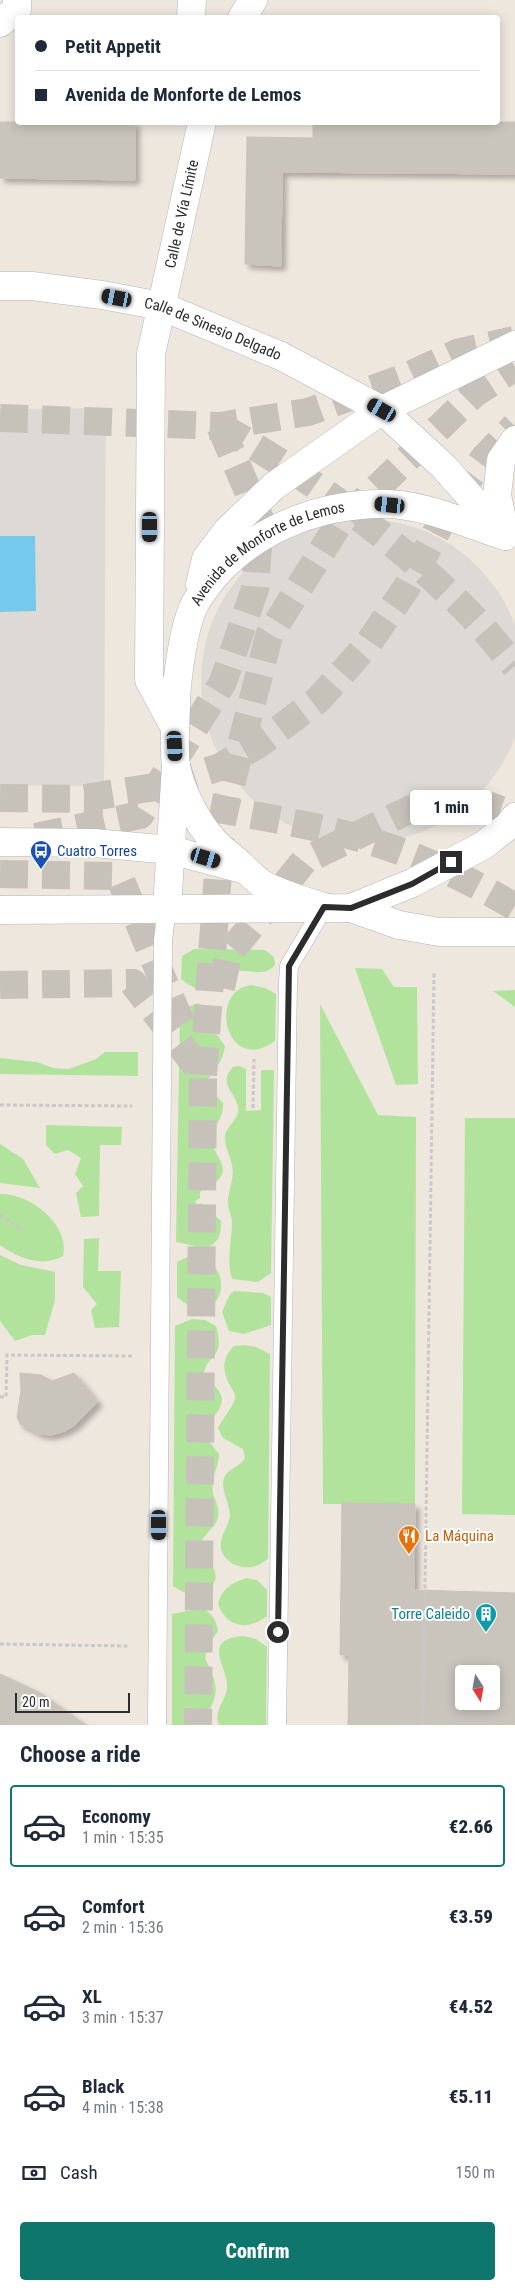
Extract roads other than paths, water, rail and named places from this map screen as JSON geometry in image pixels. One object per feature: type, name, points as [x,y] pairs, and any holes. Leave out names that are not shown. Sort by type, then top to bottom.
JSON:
[{"type":"main road","points":[[0,23],[17,9],[17,0]]},
{"type":"main road","points":[[191,15],[192,0]]},
{"type":"main road","points":[[244,15],[253,0]]},
{"type":"main road","points":[[186,185],[188,125]]},
{"type":"main road","name":"Calle de Vía Límite","points":[[176,728],[149,680],[151,354],[186,185],[201,125]]},
{"type":"main road","name":"Calle de Sinesio Delgado","points":[[0,286],[32,286],[161,306],[281,356],[382,410]]},
{"type":"main road","points":[[195,603],[206,559],[227,531],[274,486],[382,410],[515,345]]},
{"type":"main road","points":[[382,410],[444,467],[510,541]]},
{"type":"main road","points":[[510,541],[497,495],[500,460],[515,440]]},
{"type":"main road","name":"Avenida de Monforte de Lemos","points":[[167,908],[176,766],[177,685],[183,643],[195,603],[221,569],[254,541],[292,520],[333,508],[376,504],[418,508],[510,541]]},
{"type":"main road","name":"Avenida de Monforte de Lemos","points":[[176,766],[189,804],[212,840],[262,884],[290,896],[324,907]]},
{"type":"main road","name":"Avenida de Monforte de Lemos","points":[[351,908],[412,884],[484,845],[508,826],[515,816]]},
{"type":"main road","name":"Avenida de Monforte de Lemos","points":[[0,842],[94,843],[171,850],[246,870]]},
{"type":"main road","name":"Avenida de Monforte de Lemos","points":[[0,910],[351,908],[399,925],[439,932],[515,932]]},
{"type":"lane","points":[[277,1725],[288,981],[289,966],[324,907]]},
{"type":"lane","points":[[157,1725],[163,957],[167,908]]},
{"type":"water","points":[[0,536],[35,536],[36,611],[0,612]]},
{"type":"tunnel","points":[[0,418],[220,426],[308,412],[403,378],[457,353],[514,340]]},
{"type":"tunnel","points":[[203,1075],[222,820],[269,636],[337,527],[474,394],[515,367]]},
{"type":"tunnel","points":[[36,837],[140,815],[223,682],[255,589],[260,519],[220,426]]},
{"type":"tunnel","points":[[220,426],[315,485],[404,553],[466,610],[515,666]]},
{"type":"tunnel","points":[[85,798],[161,786],[220,767],[259,744],[318,700],[368,644],[407,587],[454,499],[484,458],[515,426]]},
{"type":"tunnel","points":[[0,798],[103,799]]},
{"type":"tunnel","points":[[169,802],[187,803],[285,821],[366,840],[432,864],[474,884],[515,907]]},
{"type":"tunnel","points":[[221,988],[228,955],[304,861],[411,809],[490,806],[515,815]]},
{"type":"tunnel","points":[[0,874],[119,876],[187,1037]]},
{"type":"tunnel","points":[[0,985],[133,983],[203,1075],[198,1725]]},
{"type":"place","name":"Cuatro Torres","points":[[41,870]]},
{"type":"place","name":"La Máquina","points":[[409,1555]]},
{"type":"place","name":"Torre Caleido","points":[[486,1633]]}]
